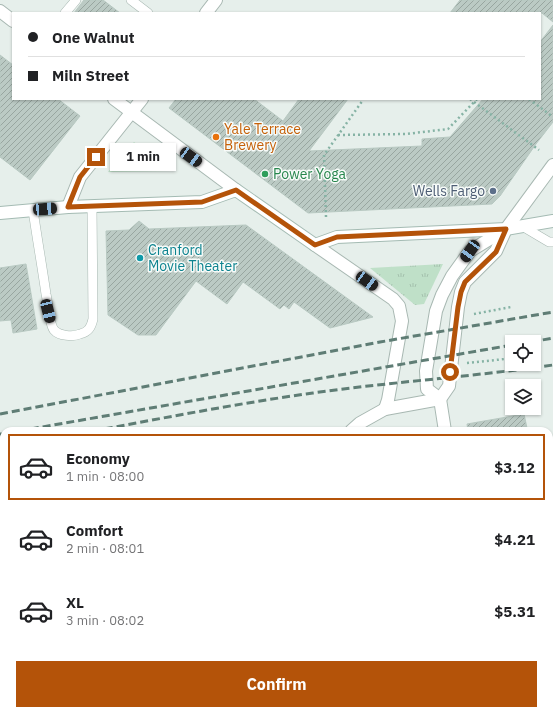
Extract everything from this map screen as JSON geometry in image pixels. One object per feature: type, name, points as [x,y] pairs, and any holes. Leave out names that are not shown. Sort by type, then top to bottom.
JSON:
[{"type":"street","points":[[207,12],[216,0]]},
{"type":"street","points":[[0,11],[12,20]]},
{"type":"street","points":[[115,100],[236,190],[392,299],[399,306],[402,321],[388,400],[385,409]]},
{"type":"street","points":[[68,207],[80,177],[141,100]]},
{"type":"street","points":[[444,427],[440,399],[449,386],[458,307],[465,282],[496,252],[506,229],[553,165]]},
{"type":"street","points":[[0,213],[68,207],[202,202],[236,190]]},
{"type":"street","points":[[315,245],[337,237],[506,229],[553,221]]},
{"type":"street","points":[[440,399],[426,389],[426,371],[436,311],[442,295],[452,276],[470,251],[506,229]]},
{"type":"street","points":[[356,427],[385,409],[440,399]]},
{"type":"lane","points":[[66,12],[76,0]]},
{"type":"lane","points":[[131,0],[147,12]]},
{"type":"lane","points":[[33,210],[48,311],[53,329],[57,332],[71,336],[78,335],[88,330],[92,326],[92,206]]},
{"type":"lane","points":[[522,226],[549,242],[553,242]]},
{"type":"path","points":[[326,217],[324,155],[364,100]]},
{"type":"path","points":[[471,100],[539,150]]},
{"type":"path","points":[[531,100],[553,117]]},
{"type":"path","points":[[338,135],[406,134],[448,129],[474,102]]},
{"type":"path","points":[[474,314],[511,306]]},
{"type":"path","points":[[467,364],[505,359]]},
{"type":"green space","points":[[134,142],[171,171],[108,172]]},
{"type":"green space","points":[[443,264],[424,304],[415,305],[370,268]]},
{"type":"building","points":[[84,0],[103,0],[119,12],[75,12]]},
{"type":"building","points":[[460,0],[553,0],[553,22],[541,12],[451,12]]},
{"type":"building","points":[[553,25],[553,122],[500,196],[492,204],[308,213],[169,108],[175,100],[255,100],[283,121],[298,100],[347,100],[309,151],[422,146],[422,139],[450,137],[482,100],[541,100],[541,41]]},
{"type":"building","points":[[0,55],[12,64],[12,100],[59,100],[80,116],[30,180],[0,157]]},
{"type":"building","points":[[139,221],[149,229],[246,225],[373,317],[330,328],[294,302],[289,309],[284,305],[280,309],[243,282],[227,304],[196,281],[156,335],[138,335],[108,315],[106,231],[129,230]]},
{"type":"building","points":[[26,264],[37,329],[13,333],[11,320],[0,321],[0,268]]},
{"type":"building","points":[[524,415],[527,427],[467,427],[467,424]]},
{"type":"railway","points":[[0,414],[380,342],[553,312]]},
{"type":"railway","points":[[541,340],[553,338]]},
{"type":"railway","points":[[42,427],[505,346]]},
{"type":"railway","points":[[115,427],[306,394],[553,365]]},
{"type":"place","name":"Yale Terrace Brewery","points":[[216,137]]},
{"type":"place","name":"Power Yoga","points":[[265,174]]},
{"type":"place","name":"Wells Fargo","points":[[493,191]]},
{"type":"place","name":"Cranford Movie Theater","points":[[140,258]]},
{"type":"route","points":[[96,157],[80,177],[68,207],[202,202],[236,190],[315,245],[337,237],[506,229],[496,252],[465,282],[461,292],[450,372]]}]
